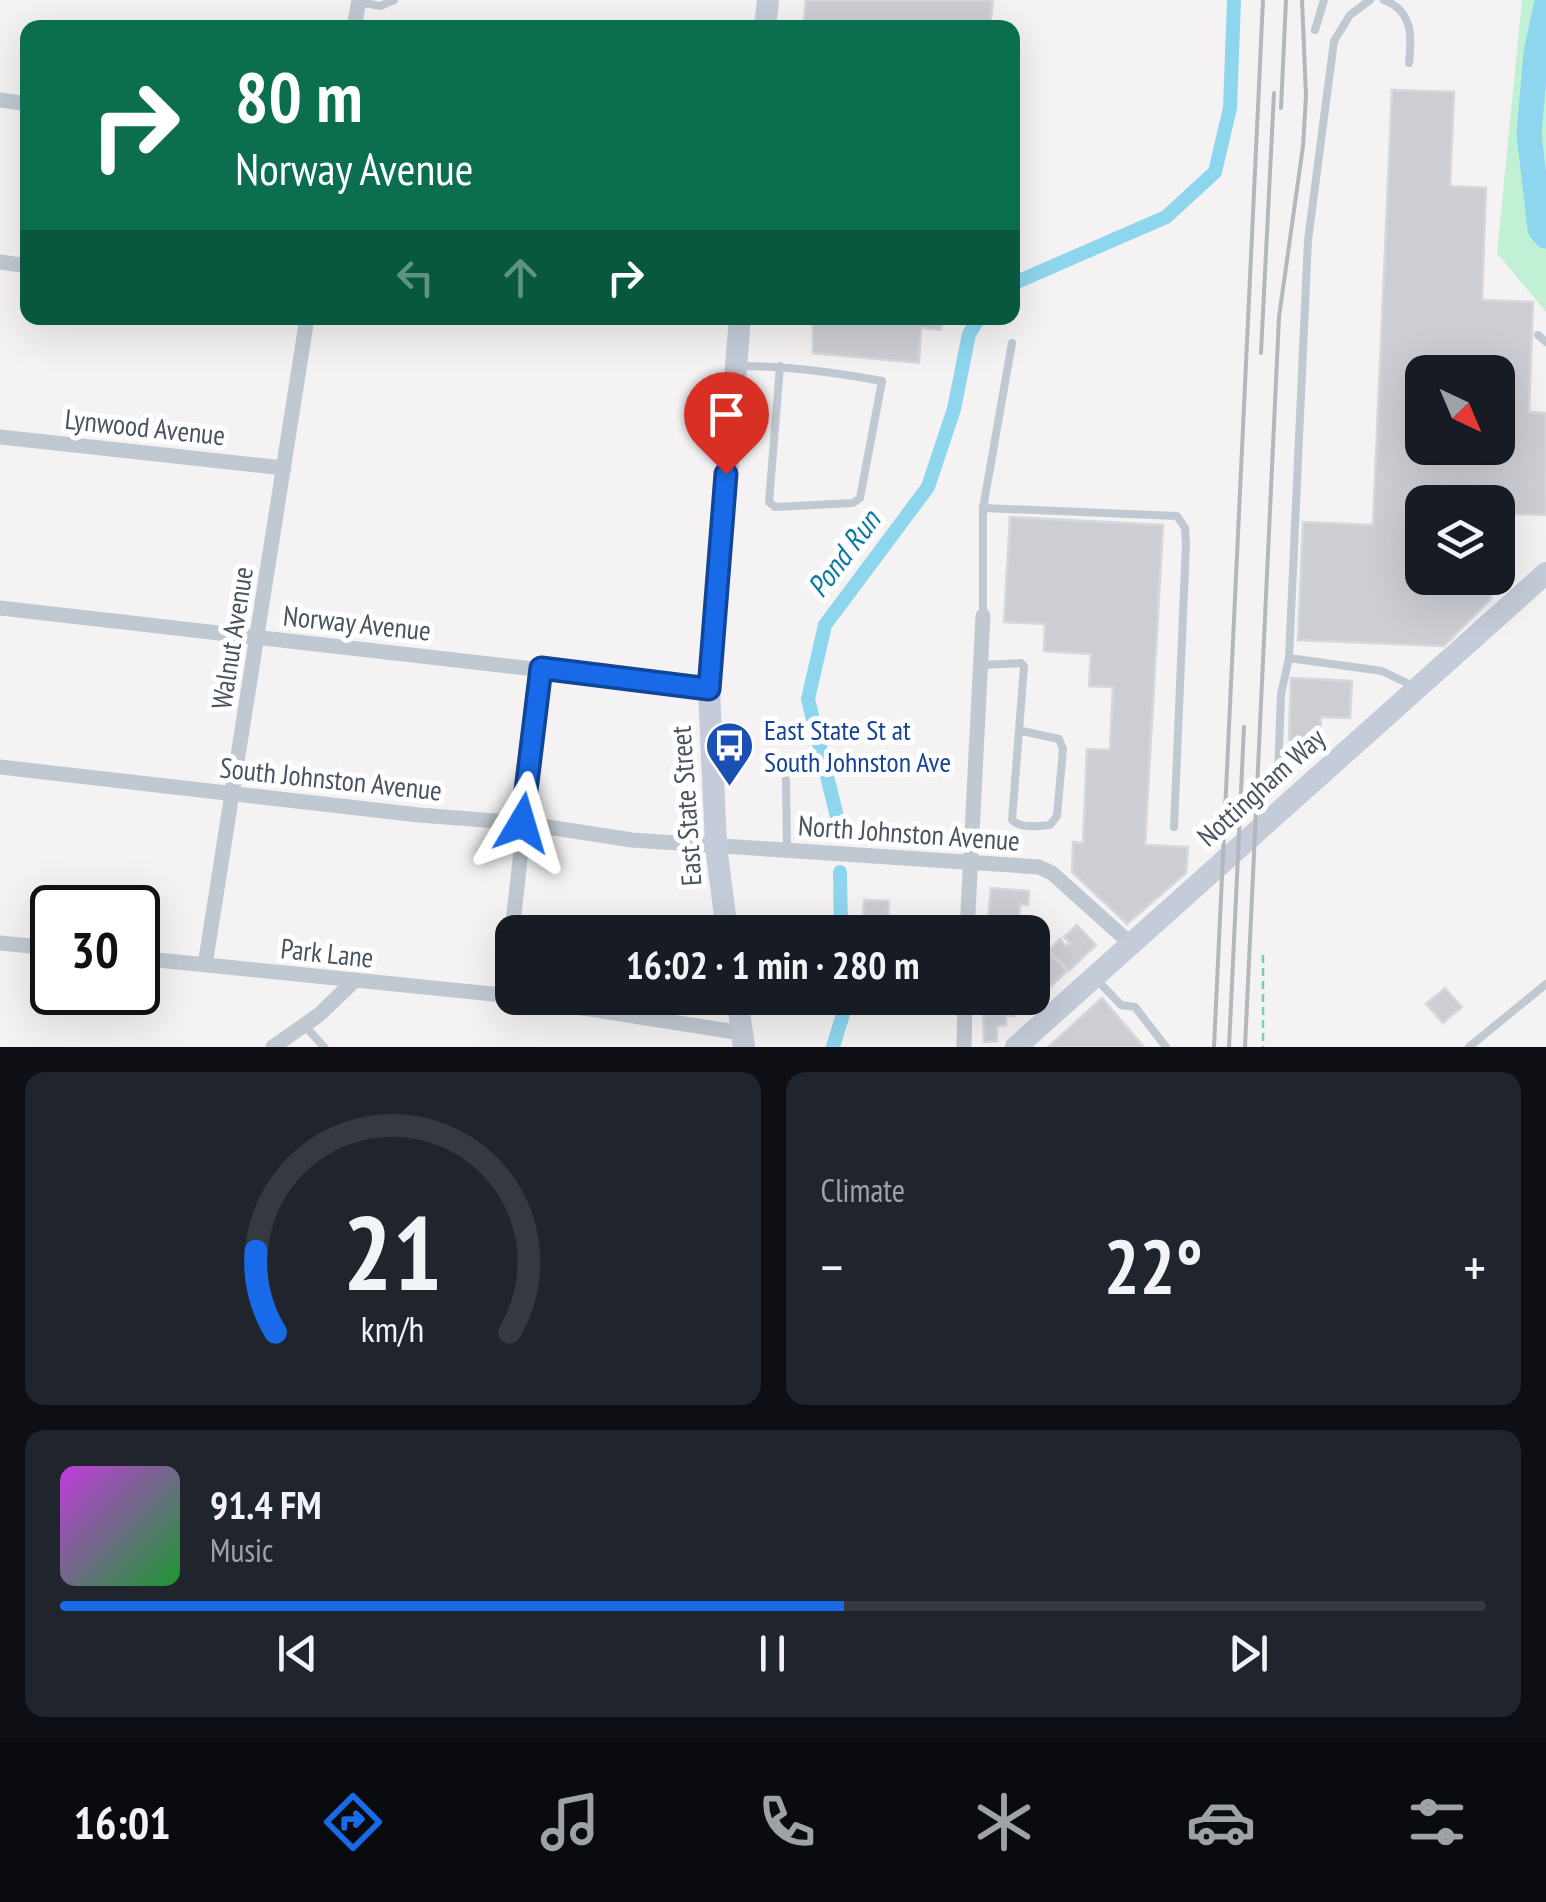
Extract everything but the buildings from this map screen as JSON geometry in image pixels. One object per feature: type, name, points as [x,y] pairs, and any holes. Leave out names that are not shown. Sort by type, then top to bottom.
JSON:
[{"type":"street","name":"Walnut Avenue","points":[[205,966],[307,325]]},
{"type":"street","name":"East State Street","points":[[725,915],[716,846],[709,689],[739,325]]},
{"type":"street","name":"Lynwood Avenue","points":[[0,437],[284,468]]},
{"type":"street","name":"Nottingham Way","points":[[1016,1047],[1546,573]]},
{"type":"street","name":"Norway Avenue","points":[[0,608],[709,689]]},
{"type":"street","points":[[967,915],[984,616]]},
{"type":"street","points":[[517,915],[522,823],[541,668]]},
{"type":"street","name":"South Johnston Avenue","points":[[0,768],[522,823],[632,840],[716,846]]},
{"type":"street","name":"North Johnston Avenue","points":[[716,846],[1039,867],[1131,944]]},
{"type":"street","points":[[0,942],[30,945]]},
{"type":"street","name":"Park Lane","points":[[160,961],[495,995]]},
{"type":"street","points":[[273,1047],[305,1026],[354,980]]},
{"type":"street","name":"Park Lane","points":[[609,1015],[743,1040]]},
{"type":"street","points":[[739,1015],[743,1040]]},
{"type":"street","points":[[964,1047],[965,1015]]},
{"type":"lane","points":[[359,1],[380,6],[394,0]]},
{"type":"lane","points":[[1315,30],[1324,0]]},
{"type":"lane","points":[[1278,775],[1280,694],[1289,658],[1308,240],[1334,41],[1350,16],[1370,0]]},
{"type":"lane","points":[[1384,0],[1402,12],[1412,32],[1409,63]]},
{"type":"lane","points":[[1538,335],[1546,342]]},
{"type":"lane","points":[[984,616],[983,508],[1012,343]]},
{"type":"lane","points":[[736,366],[780,366],[882,381],[860,498],[853,503],[775,506],[769,502],[780,366]]},
{"type":"lane","points":[[983,508],[1176,516],[1181,520],[1186,544],[1174,827]]},
{"type":"lane","points":[[1289,658],[1382,671],[1417,688]]},
{"type":"lane","points":[[982,665],[1024,666],[1012,820],[1016,824],[1050,825],[1056,816],[1063,749],[1059,739],[1021,733]]},
{"type":"lane","points":[[786,780],[787,850]]},
{"type":"lane","points":[[1094,977],[1122,1004],[1135,1007],[1166,1047]]},
{"type":"lane","points":[[1469,1047],[1546,984]]},
{"type":"lane","points":[[305,1026],[324,1047]]},
{"type":"path","points":[[1262,955],[1263,1047]]},
{"type":"green space","points":[[1522,0],[1546,0],[1546,312],[1497,253]]},
{"type":"waterway","name":"Pond Run","points":[[1020,281],[1166,217],[1215,172],[1230,108],[1234,0]]},
{"type":"waterway","points":[[1546,6],[1536,53],[1529,134],[1540,229],[1546,236]]},
{"type":"waterway","name":"Pond Run","points":[[841,833],[808,699],[825,625],[928,487],[954,409],[969,334],[975,325]]},
{"type":"waterway","name":"Pond Run","points":[[840,872],[841,915]]},
{"type":"waterway","name":"Pond Run","points":[[833,1047],[843,1015]]},
{"type":"railway","points":[[1214,1047],[1263,0]]},
{"type":"railway","points":[[1281,108],[1286,0]]},
{"type":"railway","points":[[1245,1047],[1279,317],[1303,146],[1306,96],[1302,0]]},
{"type":"railway","points":[[1261,353],[1274,93]]},
{"type":"railway","points":[[1229,1047],[1244,727]]},
{"type":"place","name":"East State St at South Johnston Ave","points":[[729,788]]},
{"type":"route","points":[[522,823],[541,668],[709,689],[726,474]]}]
